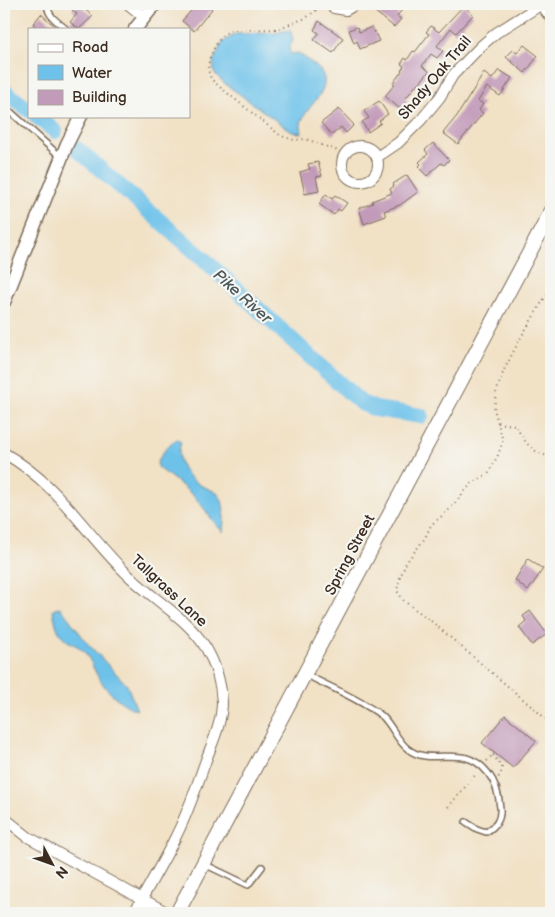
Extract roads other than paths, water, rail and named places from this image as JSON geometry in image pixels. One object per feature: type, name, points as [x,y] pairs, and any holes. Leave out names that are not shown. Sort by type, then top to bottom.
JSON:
[{"type":"main road","name":"Spring Street","points":[[177,913],[551,212]]},
{"type":"street","points":[[128,4],[144,17]]},
{"type":"street","points":[[136,28],[155,4]]},
{"type":"street","points":[[329,4],[334,8],[346,10],[356,4]]},
{"type":"street","points":[[542,4],[551,16]]},
{"type":"street","name":"Shady Oak Trail","points":[[377,157],[398,143],[421,120],[440,97],[454,75],[481,46],[496,33],[542,4]]},
{"type":"street","points":[[4,302],[61,158],[80,118]]},
{"type":"street","points":[[354,147],[370,149],[377,157],[378,163],[375,174],[365,181],[358,182],[353,180],[344,171],[343,159],[354,147]]},
{"type":"street","name":"Tallgrass Lane","points":[[4,452],[48,485],[69,506],[123,571],[193,631],[206,649],[219,674],[222,703],[218,729],[183,821],[134,913]]},
{"type":"street","points":[[8,821],[28,837],[168,913]]},
{"type":"lane","points":[[48,4],[47,9],[49,13],[65,28]]},
{"type":"lane","points":[[4,108],[12,113],[61,158]]},
{"type":"lane","points":[[304,674],[368,707],[382,717],[407,749],[421,756],[470,758],[483,766],[493,781],[499,797],[500,816],[495,826],[486,832],[466,822]]},
{"type":"lane","points":[[203,863],[248,885],[262,867]]},
{"type":"water","points":[[290,30],[293,40],[289,49],[291,54],[298,53],[320,70],[324,77],[324,85],[321,92],[303,119],[301,125],[302,133],[292,132],[224,83],[214,73],[213,61],[223,42],[236,34],[275,33]]},
{"type":"water","points":[[178,439],[181,443],[179,455],[182,467],[200,485],[218,494],[221,498],[224,512],[223,532],[194,497],[159,469],[157,463],[161,456],[168,446]]},
{"type":"water","points":[[60,607],[88,644],[127,685],[137,710],[112,695],[99,678],[86,654],[61,635],[56,625],[53,610]]},
{"type":"waterway","name":"Pike River","points":[[4,91],[28,109]]},
{"type":"waterway","name":"Pike River","points":[[39,118],[55,131]]},
{"type":"waterway","name":"Pike River","points":[[77,149],[198,254],[361,403],[376,409],[421,416]]}]
